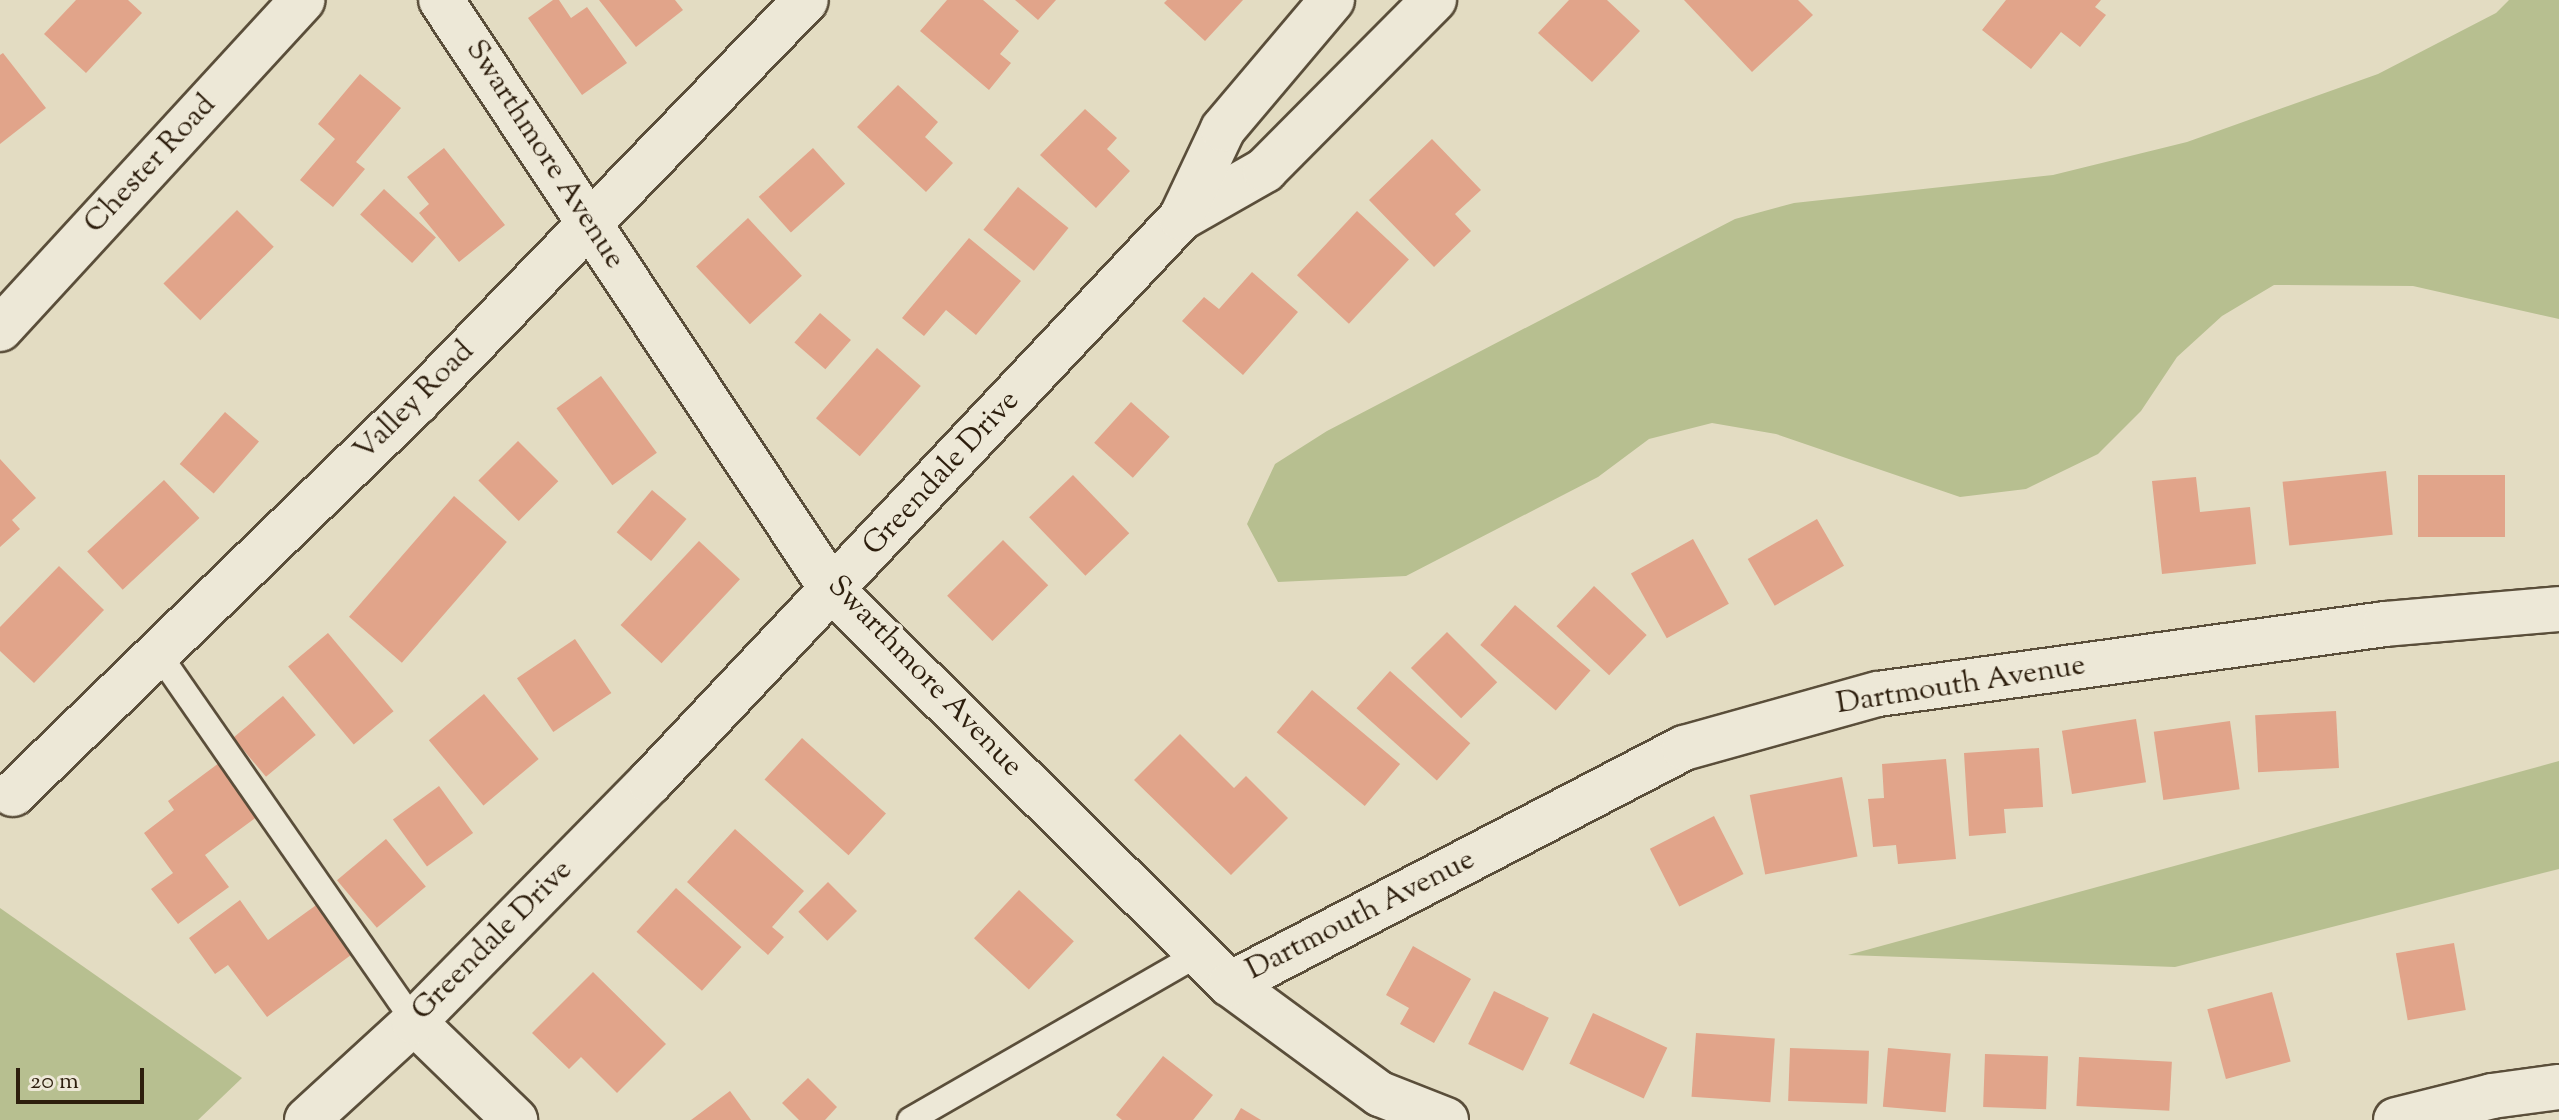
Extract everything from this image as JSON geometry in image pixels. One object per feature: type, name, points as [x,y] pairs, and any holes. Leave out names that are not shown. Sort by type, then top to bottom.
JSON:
[{"type":"street","name":"Chester Road","points":[[0,329],[303,0]]},
{"type":"street","name":"Swarthmore Avenue","points":[[441,0],[833,591],[1214,969],[1380,1094],[1446,1120]]},
{"type":"street","name":"Valley Road","points":[[13,794],[417,402],[806,0]]},
{"type":"street","name":"Greendale Drive","points":[[307,1120],[414,1022],[833,591],[1181,218],[1223,129],[1332,0]]},
{"type":"street","points":[[1181,218],[1265,170],[1434,0]]},
{"type":"street","name":"Dartmouth Avenue","points":[[1214,969],[1684,748],[1878,694],[2385,624],[2559,609]]},
{"type":"street","points":[[414,1022],[515,1120]]},
{"type":"street","points":[[2396,1120],[2492,1096],[2559,1087]]},
{"type":"lane","points":[[158,653],[414,1022]]},
{"type":"lane","points":[[910,1120],[1214,969]]},
{"type":"green space","points":[[2509,0],[2559,0],[2559,319],[2413,286],[2274,285],[2222,316],[2177,357],[2141,411],[2098,454],[2026,489],[1960,497],[1776,434],[1712,423],[1649,439],[1598,477],[1406,576],[1278,582],[1247,524],[1275,464],[1327,431],[1735,219],[1794,203],[2053,175],[2187,142],[2378,74],[2496,13]]},
{"type":"green space","points":[[2559,761],[2559,869],[2175,967],[1848,955]]},
{"type":"green space","points":[[0,908],[242,1078],[198,1120],[0,1120]]},
{"type":"building","points":[[76,0],[128,0],[142,13],[86,73],[44,34]]},
{"type":"building","points":[[553,0],[559,0],[571,18],[587,7],[627,63],[582,95],[528,18]]},
{"type":"building","points":[[599,0],[675,0],[683,10],[636,47]]},
{"type":"building","points":[[947,0],[983,0],[1019,31],[1000,54],[1011,63],[989,90],[920,31]]},
{"type":"building","points":[[1015,0],[1056,0],[1038,20]]},
{"type":"building","points":[[1167,0],[1243,0],[1205,41],[1164,3]]},
{"type":"building","points":[[1569,0],[1607,0],[1640,31],[1592,82],[1538,33]]},
{"type":"building","points":[[1684,0],[1798,0],[1813,15],[1752,72]]},
{"type":"building","points":[[2006,0],[2101,0],[2095,7],[2106,15],[2080,47],[2061,32],[2031,69],[1982,30]]},
{"type":"building","points":[[3,53],[46,108],[0,144],[0,55]]},
{"type":"building","points":[[360,74],[401,108],[356,162],[365,169],[333,207],[300,180],[335,139],[318,124]]},
{"type":"building","points":[[898,85],[938,122],[925,137],[953,163],[926,192],[857,127]]},
{"type":"building","points":[[1085,109],[1117,138],[1107,149],[1130,171],[1096,208],[1040,155]]},
{"type":"building","points":[[1432,139],[1481,190],[1455,214],[1471,231],[1434,267],[1369,200]]},
{"type":"building","points":[[444,148],[505,225],[459,262],[419,213],[429,204],[407,177]]},
{"type":"building","points":[[813,148],[845,184],[791,233],[759,197]]},
{"type":"building","points":[[1018,187],[1069,228],[1034,271],[983,230]]},
{"type":"building","points":[[384,189],[436,237],[412,263],[360,215]]},
{"type":"building","points":[[237,210],[274,247],[200,320],[163,284]]},
{"type":"building","points":[[1357,211],[1409,259],[1349,324],[1297,275]]},
{"type":"building","points":[[748,218],[802,276],[750,324],[696,266]]},
{"type":"building","points":[[969,238],[1021,281],[976,335],[946,310],[924,336],[902,318]]},
{"type":"building","points":[[1252,272],[1298,312],[1243,375],[1182,321],[1204,297],[1219,309]]},
{"type":"building","points":[[820,313],[851,340],[825,369],[794,342]]},
{"type":"building","points":[[877,348],[921,386],[860,456],[816,418]]},
{"type":"building","points":[[601,376],[657,453],[612,485],[557,408]]},
{"type":"building","points":[[1131,402],[1170,437],[1133,478],[1094,443]]},
{"type":"building","points":[[225,412],[259,442],[214,494],[180,464]]},
{"type":"building","points":[[518,441],[558,481],[519,521],[478,481]]},
{"type":"building","points":[[0,459],[36,498],[12,520],[20,529],[0,547]]},
{"type":"building","points":[[2386,471],[2393,535],[2289,546],[2283,482]]},
{"type":"building","points":[[1073,475],[1129,533],[1085,576],[1029,517]]},
{"type":"building","points":[[2418,475],[2505,475],[2505,537],[2418,537]]},
{"type":"building","points":[[2196,477],[2200,512],[2250,507],[2256,564],[2162,574],[2152,481]]},
{"type":"building","points":[[164,480],[199,518],[123,590],[87,552]]},
{"type":"building","points":[[652,490],[686,519],[651,561],[617,532]]},
{"type":"building","points":[[454,496],[507,542],[402,663],[349,617]]},
{"type":"building","points":[[1817,519],[1844,566],[1775,606],[1748,559]]},
{"type":"building","points":[[1693,539],[1729,604],[1667,638],[1631,573]]},
{"type":"building","points":[[1003,540],[1048,585],[992,641],[947,596]]},
{"type":"building","points":[[699,541],[740,579],[662,663],[621,625]]},
{"type":"building","points":[[59,566],[104,610],[34,683],[0,651],[0,627]]},
{"type":"building","points":[[1594,586],[1647,635],[1609,675],[1556,626]]},
{"type":"building","points":[[1515,605],[1590,671],[1556,711],[1480,645]]},
{"type":"building","points":[[1447,632],[1497,682],[1461,718],[1411,668]]},
{"type":"building","points":[[328,633],[394,711],[354,745],[288,666]]},
{"type":"building","points":[[575,639],[611,693],[553,732],[517,678]]},
{"type":"building","points":[[1390,671],[1470,743],[1437,780],[1357,708]]},
{"type":"building","points":[[1312,690],[1400,764],[1365,806],[1277,732]]},
{"type":"building","points":[[484,694],[539,759],[483,805],[429,740]]},
{"type":"building","points":[[283,696],[316,735],[266,777],[233,738]]},
{"type":"building","points":[[2336,711],[2339,768],[2258,772],[2255,715]]},
{"type":"building","points":[[2136,719],[2146,782],[2072,794],[2062,731]]},
{"type":"building","points":[[2230,721],[2240,789],[2163,800],[2154,732]]},
{"type":"building","points":[[1180,734],[1234,788],[1246,776],[1288,818],[1231,875],[1134,780]]},
{"type":"building","points":[[802,738],[886,814],[849,855],[765,780]]},
{"type":"building","points":[[2039,748],[2043,807],[2004,809],[2006,833],[1969,836],[1964,753]]},
{"type":"building","points":[[1946,759],[1956,859],[1898,864],[1896,845],[1873,847],[1868,799],[1884,798],[1882,764]]},
{"type":"building","points":[[223,760],[262,813],[205,855],[229,887],[178,924],[151,889],[173,873],[144,833],[174,810],[168,801]]},
{"type":"building","points":[[1842,777],[1857,857],[1765,874],[1750,795]]},
{"type":"building","points":[[439,786],[473,833],[427,866],[393,820]]},
{"type":"building","points":[[1714,816],[1744,874],[1679,907],[1650,849]]},
{"type":"building","points":[[735,829],[804,891],[772,927],[784,937],[768,955],[687,882]]},
{"type":"building","points":[[386,839],[426,886],[377,928],[337,880]]},
{"type":"building","points":[[828,882],[857,911],[827,941],[798,912]]},
{"type":"building","points":[[676,888],[741,947],[702,991],[637,932]]},
{"type":"building","points":[[1019,890],[1074,941],[1029,989],[974,938]]},
{"type":"building","points":[[240,900],[268,940],[319,903],[355,952],[267,1017],[228,965],[215,974],[189,938]]},
{"type":"building","points":[[2454,943],[2466,1010],[2408,1020],[2396,953]]},
{"type":"building","points":[[1413,946],[1471,979],[1434,1043],[1400,1024],[1409,1008],[1386,995]]},
{"type":"building","points":[[593,972],[666,1044],[617,1093],[581,1057],[569,1069],[532,1033]]},
{"type":"building","points":[[1494,991],[1549,1018],[1523,1071],[1468,1044]]},
{"type":"building","points":[[2272,992],[2291,1062],[2226,1079],[2207,1009]]},
{"type":"building","points":[[1593,1013],[1667,1048],[1644,1098],[1569,1064]]},
{"type":"building","points":[[1696,1033],[1775,1039],[1770,1102],[1692,1097]]},
{"type":"building","points":[[1790,1048],[1869,1051],[1867,1104],[1788,1101]]},
{"type":"building","points":[[1888,1048],[1951,1053],[1946,1112],[1883,1107]]},
{"type":"building","points":[[1985,1054],[2048,1056],[2046,1109],[1983,1107]]},
{"type":"building","points":[[1163,1056],[1213,1095],[1193,1120],[1122,1120],[1116,1115]]},
{"type":"building","points":[[2079,1057],[2172,1062],[2169,1111],[2076,1106]]},
{"type":"building","points":[[808,1078],[837,1107],[825,1120],[799,1120],[782,1103]]},
{"type":"building","points":[[730,1091],[751,1120],[691,1120]]},
{"type":"building","points":[[1241,1108],[1261,1120],[1234,1120]]}]
